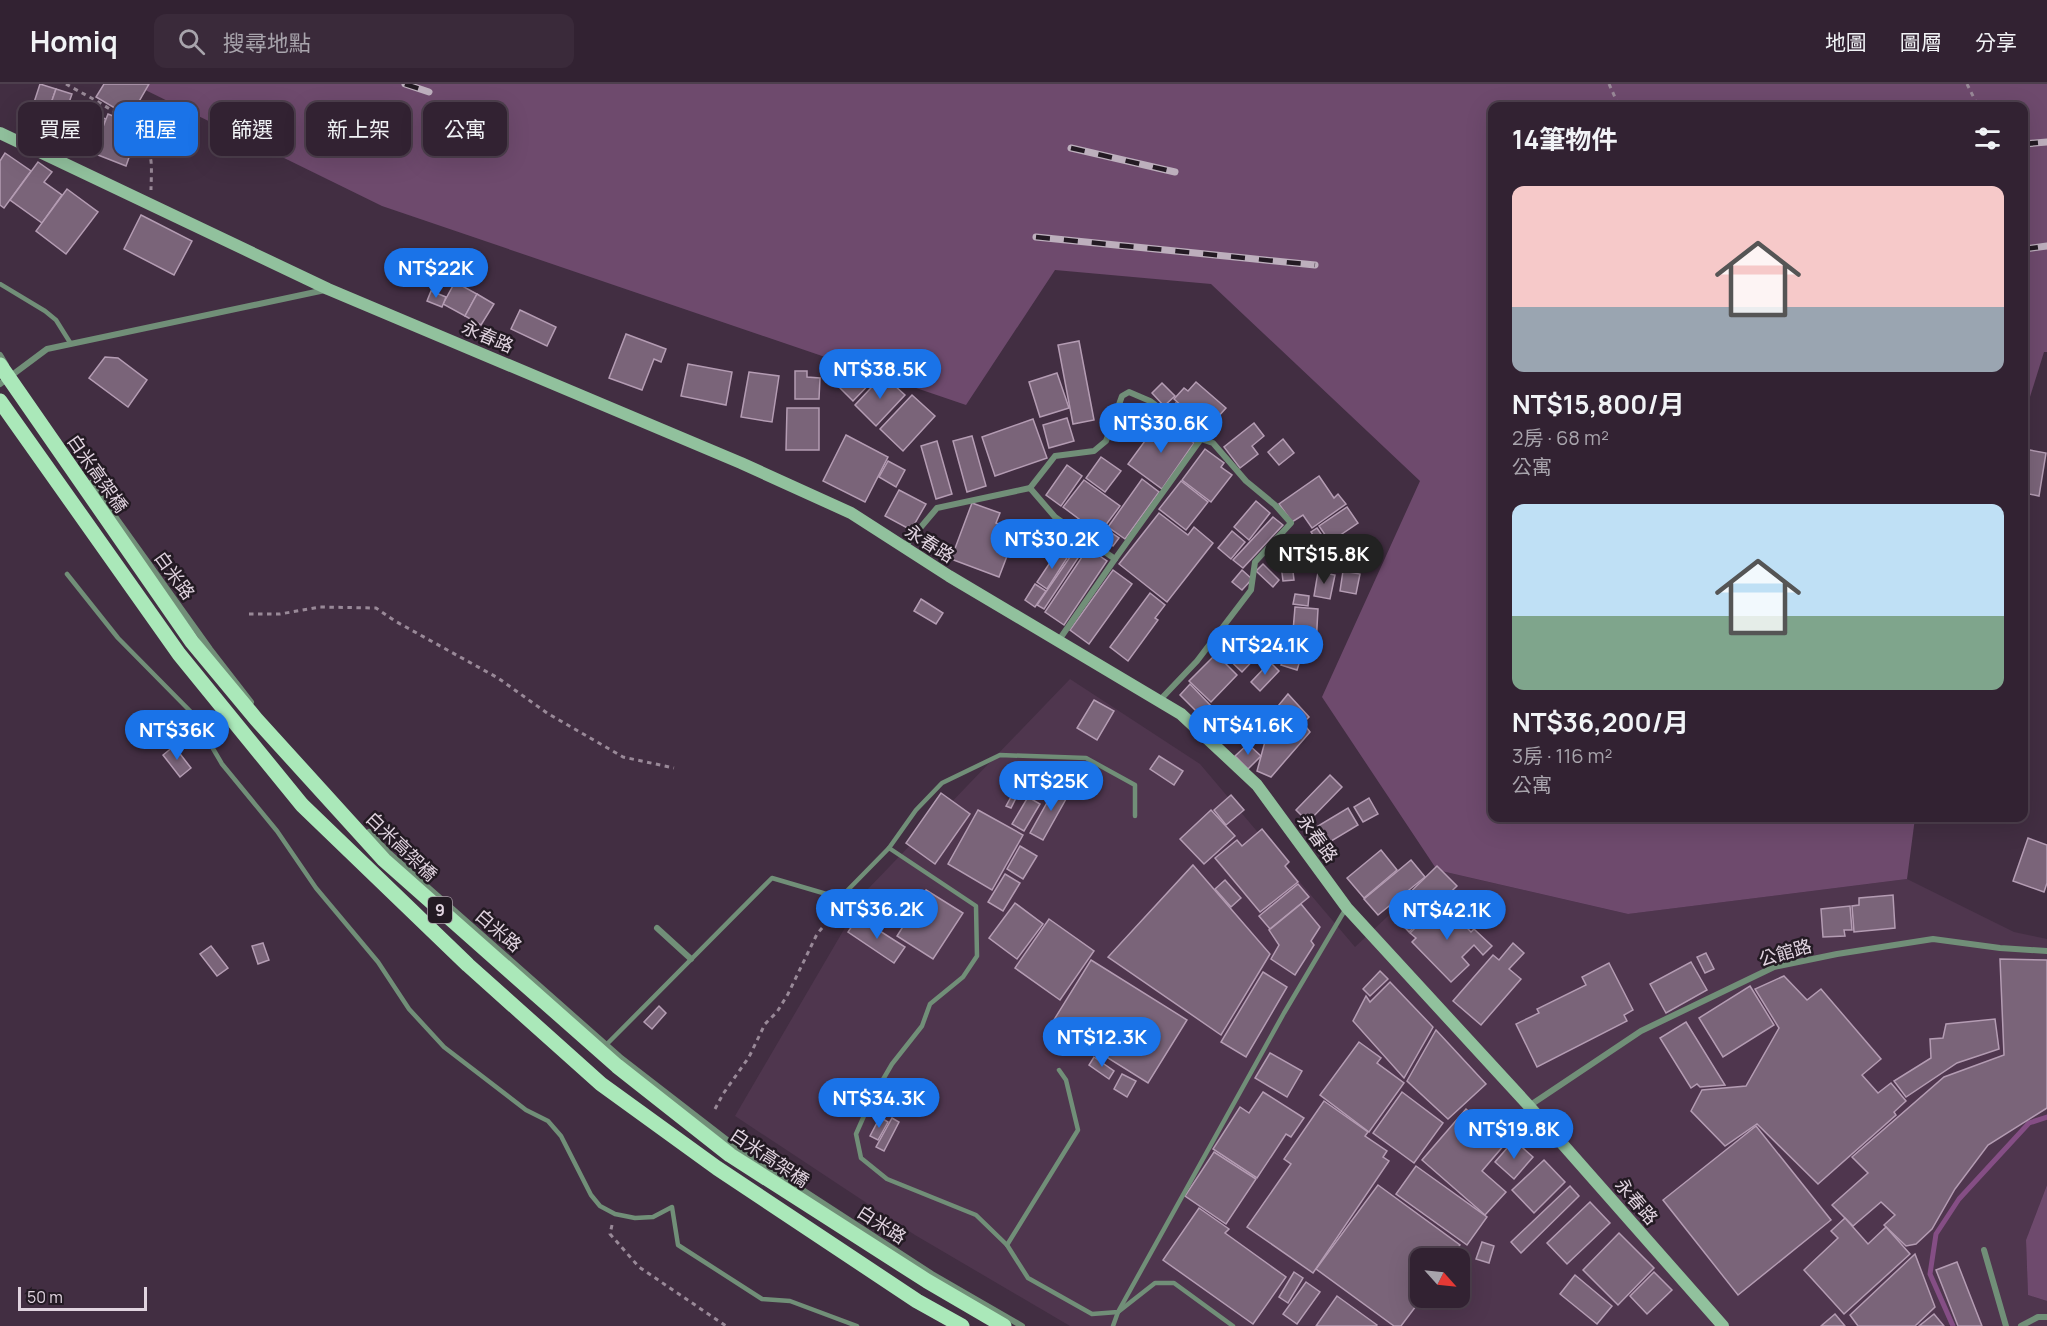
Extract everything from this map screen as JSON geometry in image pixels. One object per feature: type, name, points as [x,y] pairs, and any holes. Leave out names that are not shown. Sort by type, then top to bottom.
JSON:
[{"type":"main road","name":"白米高架橋","points":[[6,370],[192,642],[256,719],[384,860],[617,1066],[730,1155],[927,1281],[1004,1326]]},
{"type":"main road","name":"9","points":[[0,401],[179,654],[302,805],[444,942],[601,1084],[717,1168],[917,1301],[962,1326]]},
{"type":"street","name":"永春路","points":[[0,134],[328,289],[741,463],[851,513],[904,548],[1181,714],[1257,785],[1347,908],[1529,1106],[1723,1326]]},
{"type":"street","points":[[0,384],[6,370],[47,349],[328,289]]},
{"type":"street","name":"白米路","points":[[0,355],[6,370],[210,650],[324,787],[389,853],[606,1045],[735,1146],[932,1274],[1022,1326]]},
{"type":"street","points":[[904,548],[937,508],[1029,488],[1055,456],[1094,451],[1106,441],[1122,396],[1129,392],[1150,401],[1201,438],[1213,443],[1246,481],[1275,505],[1291,523],[1256,562],[1251,590],[1197,660],[1159,701]]},
{"type":"street","points":[[1059,640],[1201,438]]},
{"type":"street","points":[[1029,488],[1055,518],[1115,559]]},
{"type":"street","points":[[657,928],[691,959]]},
{"type":"street","name":"公館路","points":[[1529,1106],[1641,1031],[1774,967],[1837,954],[1933,939],[2000,948],[2047,951]]},
{"type":"street","points":[[1984,1250],[2006,1326]]},
{"type":"street","points":[[2021,1326],[2038,1317],[2047,1317]]},
{"type":"lane","points":[[0,284],[56,320],[72,344]]},
{"type":"lane","points":[[67,574],[118,638],[192,712],[222,764],[277,831],[316,888],[378,962],[409,1009],[444,1047],[526,1110],[548,1121],[561,1136],[591,1195],[600,1206],[615,1214],[635,1218],[653,1217],[672,1207],[678,1245],[762,1299],[790,1301],[856,1326]]},
{"type":"lane","points":[[606,1045],[772,878],[840,898],[889,848],[916,810],[942,783],[999,755],[1086,758],[1135,785],[1135,816]]},
{"type":"lane","points":[[889,848],[976,906],[977,956],[963,977],[930,1004],[922,1026],[881,1082],[856,1134],[861,1158],[887,1179],[976,1215],[1007,1245],[1028,1278],[1092,1314],[1118,1312],[1155,1283],[1174,1282],[1233,1326]]},
{"type":"lane","points":[[1113,1326],[1118,1312],[1284,1013],[1347,908]]},
{"type":"lane","points":[[1007,1245],[1078,1130],[1066,1080],[1059,1070]]},
{"type":"path","points":[[66,84],[122,117],[140,138],[151,159],[152,204]]},
{"type":"path","points":[[1609,84],[1617,102]]},
{"type":"path","points":[[1967,84],[1976,102]]},
{"type":"path","points":[[249,614],[280,614],[320,607],[376,608],[395,621],[498,678],[547,713],[623,757],[674,768]]},
{"type":"path","points":[[715,1109],[758,1041],[765,1024],[777,1012],[788,994],[817,934],[833,915]]},
{"type":"path","points":[[615,1214],[610,1234],[639,1267],[726,1326]]},
{"type":"shaded area","points":[[133,84],[2047,84],[2047,352],[2044,352],[2028,403],[2028,102],[1488,102],[1488,822],[1914,822],[1907,879],[1628,914],[1437,870],[1322,697],[1420,481],[1211,284],[1055,270],[966,405],[382,206],[280,156],[294,156],[294,102],[210,102],[210,122],[198,116],[198,102],[170,102]]},
{"type":"shaded area","points":[[1070,679],[1200,764],[1355,947],[1437,870],[1628,914],[1907,879],[2014,932],[2047,939],[2047,1185],[2026,1240],[2028,1295],[2047,1301],[2047,1326],[1070,1326],[915,1235],[735,1116],[867,890]]},
{"type":"shaded area","points":[[2047,1185],[2047,1301],[2028,1295],[2026,1240]]},
{"type":"building","points":[[40,84],[56,89],[51,102],[34,102]]},
{"type":"building","points":[[104,84],[149,84],[139,102],[114,102],[114,108],[96,97]]},
{"type":"building","points":[[56,89],[72,94],[69,102],[51,102]]},
{"type":"building","points":[[108,114],[114,116],[114,156],[130,156],[126,166],[101,156],[102,130]]},
{"type":"building","points":[[102,118],[106,119],[102,129]]},
{"type":"building","points":[[5,153],[31,171],[4,208],[0,205],[0,161]]},
{"type":"building","points":[[38,162],[52,172],[44,182],[62,195],[42,223],[10,200]]},
{"type":"building","points":[[67,189],[98,212],[66,254],[36,231]]},
{"type":"building","points":[[141,215],[192,241],[174,275],[124,249]]},
{"type":"building","points":[[455,282],[477,294],[465,316],[443,304]]},
{"type":"building","points":[[431,291],[446,297],[442,307],[427,301]]},
{"type":"building","points":[[477,294],[494,304],[481,325],[465,316]]},
{"type":"building","points":[[520,310],[556,327],[547,346],[511,329]]},
{"type":"building","points":[[626,334],[666,349],[661,362],[654,359],[642,390],[609,378]]},
{"type":"building","points":[[1079,341],[1094,420],[1073,424],[1058,345]]},
{"type":"building","points":[[105,357],[118,358],[147,380],[128,407],[89,378]]},
{"type":"building","points":[[869,359],[882,371],[853,401],[840,388]]},
{"type":"building","points":[[688,364],[732,372],[726,405],[681,396]]},
{"type":"building","points":[[795,371],[807,371],[807,377],[820,378],[819,399],[795,399]]},
{"type":"building","points":[[749,372],[779,376],[772,422],[741,417]]},
{"type":"building","points":[[1057,373],[1069,408],[1040,417],[1029,382]]},
{"type":"building","points":[[883,375],[905,395],[876,426],[855,405]]},
{"type":"building","points":[[1196,382],[1226,408],[1207,429],[1174,399],[1184,388],[1188,391]]},
{"type":"building","points":[[1162,383],[1175,396],[1164,406],[1152,393]]},
{"type":"building","points":[[912,395],[935,416],[903,451],[880,429]]},
{"type":"building","points":[[1176,403],[1202,425],[1196,432],[1170,409]]},
{"type":"building","points":[[787,408],[819,408],[819,450],[786,450]]},
{"type":"building","points":[[1067,418],[1074,441],[1049,448],[1043,425]]},
{"type":"building","points":[[1033,419],[1047,458],[995,476],[982,437]]},
{"type":"building","points":[[1161,419],[1194,443],[1162,489],[1128,464]]},
{"type":"building","points":[[1254,423],[1264,436],[1252,446],[1258,454],[1240,468],[1224,447]]},
{"type":"building","points":[[846,435],[888,457],[865,502],[823,481]]},
{"type":"building","points":[[972,436],[986,486],[967,492],[953,441]]},
{"type":"building","points":[[1283,439],[1294,453],[1279,465],[1268,452]]},
{"type":"building","points":[[937,441],[952,494],[936,499],[921,446]]},
{"type":"building","points":[[1205,449],[1224,463],[1221,467],[1232,475],[1211,502],[1182,480]]},
{"type":"building","points":[[2028,450],[2046,453],[2039,496],[2028,494]]},
{"type":"building","points":[[1101,457],[1121,471],[1105,492],[1086,478]]},
{"type":"building","points":[[888,461],[905,470],[896,487],[879,477]]},
{"type":"building","points":[[1067,465],[1082,476],[1061,506],[1046,495]]},
{"type":"building","points":[[1319,476],[1334,498],[1338,494],[1346,504],[1312,528],[1303,515],[1292,522],[1279,504]]},
{"type":"building","points":[[1142,479],[1159,492],[1125,539],[1108,527]]},
{"type":"building","points":[[1084,480],[1120,506],[1099,534],[1063,507]]},
{"type":"building","points":[[1181,481],[1208,502],[1186,530],[1159,509]]},
{"type":"building","points":[[899,490],[926,504],[911,530],[885,516]]},
{"type":"building","points":[[1256,501],[1270,513],[1249,540],[1234,527]]},
{"type":"building","points":[[972,503],[1000,513],[996,523],[1017,530],[999,577],[951,559]]},
{"type":"building","points":[[1347,507],[1358,523],[1330,542],[1319,526]]},
{"type":"building","points":[[1159,513],[1188,535],[1194,527],[1213,543],[1167,602],[1119,564]]},
{"type":"building","points":[[1273,517],[1283,525],[1243,568],[1233,560]]},
{"type":"building","points":[[1317,528],[1325,540],[1319,544],[1311,532]]},
{"type":"building","points":[[1106,529],[1119,538],[1113,546],[1101,537]]},
{"type":"building","points":[[1060,530],[1070,537],[1062,547],[1052,540]]},
{"type":"building","points":[[1232,531],[1245,542],[1231,559],[1218,548]]},
{"type":"building","points":[[1361,541],[1363,565],[1319,569],[1317,544]]},
{"type":"building","points":[[1313,545],[1316,568],[1297,571],[1295,547]]},
{"type":"building","points":[[1290,546],[1294,580],[1283,581],[1281,565],[1273,566],[1271,548]]},
{"type":"building","points":[[1088,548],[1107,561],[1064,625],[1045,612]]},
{"type":"building","points":[[1057,552],[1067,558],[1047,589],[1037,582]]},
{"type":"building","points":[[1072,554],[1078,558],[1044,609],[1037,605]]},
{"type":"building","points":[[1263,564],[1279,580],[1273,587],[1256,571]]},
{"type":"building","points":[[1113,570],[1132,584],[1089,644],[1070,630]]},
{"type":"building","points":[[1242,570],[1252,579],[1242,590],[1232,582]]},
{"type":"building","points":[[1343,571],[1360,574],[1356,594],[1340,591]]},
{"type":"building","points":[[1318,572],[1335,575],[1330,599],[1314,596]]},
{"type":"building","points":[[1035,584],[1046,591],[1035,607],[1025,600]]},
{"type":"building","points":[[1150,593],[1165,605],[1155,618],[1158,620],[1128,661],[1110,647]]},
{"type":"building","points":[[1295,594],[1309,596],[1308,606],[1293,604]]},
{"type":"building","points":[[921,599],[943,613],[936,624],[914,611]]},
{"type":"building","points":[[1295,607],[1318,609],[1316,645],[1292,643]]},
{"type":"building","points":[[1239,627],[1263,650],[1242,672],[1218,649]]},
{"type":"building","points":[[1289,643],[1304,648],[1297,670],[1281,665]]},
{"type":"building","points":[[1216,654],[1237,675],[1211,702],[1189,681]]},
{"type":"building","points":[[1270,662],[1279,671],[1260,691],[1251,682]]},
{"type":"building","points":[[1190,684],[1213,708],[1203,718],[1180,695]]},
{"type":"building","points":[[1288,694],[1309,717],[1303,723],[1310,732],[1271,777],[1257,771],[1273,712]]},
{"type":"building","points":[[1094,700],[1114,711],[1097,740],[1077,728]]},
{"type":"building","points":[[1248,744],[1261,756],[1248,769],[1235,756]]},
{"type":"building","points":[[174,746],[191,768],[180,777],[163,755]]},
{"type":"building","points":[[1159,756],[1183,771],[1174,785],[1150,769]]},
{"type":"building","points":[[1330,775],[1342,787],[1308,822],[1296,810]]},
{"type":"building","points":[[1058,783],[1071,790],[1043,840],[1030,833]]},
{"type":"building","points":[[1017,786],[1021,788],[1011,808],[1006,806]]},
{"type":"building","points":[[941,793],[970,814],[935,864],[906,843]]},
{"type":"building","points":[[1231,795],[1244,810],[1226,825],[1214,810]]},
{"type":"building","points":[[1028,797],[1040,804],[1024,831],[1012,824]]},
{"type":"building","points":[[1369,798],[1378,814],[1363,822],[1354,807]]},
{"type":"building","points":[[1348,808],[1358,825],[1328,843],[1318,826]]},
{"type":"building","points":[[978,810],[1023,835],[992,890],[948,864]]},
{"type":"building","points":[[1211,810],[1235,836],[1204,864],[1180,839]]},
{"type":"building","points":[[1262,829],[1289,862],[1285,866],[1298,882],[1260,912],[1215,858],[1237,840],[1242,846]]},
{"type":"building","points":[[2028,838],[2047,845],[2047,883],[2044,892],[2013,881]]},
{"type":"building","points":[[1020,846],[1037,856],[1023,879],[1007,869]]},
{"type":"building","points":[[1381,850],[1397,870],[1364,898],[1347,878]]},
{"type":"building","points":[[1411,860],[1425,877],[1378,915],[1364,899]]},
{"type":"building","points":[[1193,865],[1270,954],[1221,1035],[1108,957]]},
{"type":"building","points":[[1437,866],[1457,886],[1409,932],[1390,912]]},
{"type":"building","points":[[1005,874],[1020,883],[1003,911],[988,902]]},
{"type":"building","points":[[1225,880],[1241,898],[1231,907],[1215,889]]},
{"type":"building","points":[[1298,884],[1309,897],[1270,929],[1259,916]]},
{"type":"building","points":[[926,890],[963,913],[933,959],[897,936]]},
{"type":"building","points":[[1893,895],[1895,928],[1854,932],[1852,906],[1859,905],[1859,898]]},
{"type":"building","points":[[1442,902],[1471,932],[1474,929],[1492,946],[1483,955],[1474,945],[1462,957],[1469,965],[1451,982],[1412,942],[1416,938],[1410,933]]},
{"type":"building","points":[[1015,903],[1043,924],[1017,959],[989,938]]},
{"type":"building","points":[[1301,904],[1320,927],[1311,941],[1314,945],[1295,975],[1271,959],[1279,945],[1269,930]]},
{"type":"building","points":[[1850,906],[1852,930],[1844,930],[1845,936],[1823,937],[1821,909]]},
{"type":"building","points":[[858,917],[905,947],[894,963],[848,932]]},
{"type":"building","points":[[1049,919],[1094,951],[1060,1000],[1015,968]]},
{"type":"building","points":[[263,943],[269,960],[258,964],[252,946]]},
{"type":"building","points":[[1513,943],[1524,953],[1509,969],[1521,979],[1481,1025],[1453,1001],[1493,955],[1499,960]]},
{"type":"building","points":[[211,946],[228,968],[217,976],[200,954]]},
{"type":"building","points":[[1706,953],[1714,969],[1705,973],[1697,957]]},
{"type":"building","points":[[2000,959],[2047,960],[2047,1108],[1988,1145],[1955,1189],[1932,1229],[1916,1244],[1906,1246],[1884,1225],[1895,1215],[1881,1202],[1853,1226],[1832,1205],[1868,1173],[1852,1157],[1944,1077],[2004,1055]]},
{"type":"building","points":[[1091,960],[1187,1020],[1148,1083],[1052,1023]]},
{"type":"building","points":[[1691,962],[1707,990],[1666,1013],[1650,984]]},
{"type":"building","points":[[1609,963],[1633,1010],[1624,1015],[1627,1021],[1537,1067],[1516,1024],[1539,1013],[1537,1009],[1586,985],[1582,977]]},
{"type":"building","points":[[1380,971],[1388,979],[1370,996],[1363,989]]},
{"type":"building","points":[[1263,972],[1287,987],[1246,1057],[1221,1042]]},
{"type":"building","points":[[1784,976],[1807,1000],[1821,989],[1881,1059],[1862,1075],[1878,1093],[1891,1083],[1906,1101],[1894,1112],[1896,1115],[1818,1184],[1757,1124],[1725,1146],[1691,1111],[1702,1090],[1746,1086],[1779,1028],[1755,989]]},
{"type":"building","points":[[1390,982],[1433,1027],[1404,1078],[1353,1021],[1366,996],[1370,1002]]},
{"type":"building","points":[[1750,986],[1774,1025],[1723,1057],[1699,1018]]},
{"type":"building","points":[[659,1006],[666,1013],[652,1029],[644,1022]]},
{"type":"building","points":[[1995,1019],[1999,1049],[1957,1063],[1906,1097],[1894,1081],[1931,1058],[1930,1039],[1943,1038],[1946,1024]]},
{"type":"building","points":[[1686,1022],[1725,1085],[1700,1087],[1697,1084],[1691,1088],[1660,1038]]},
{"type":"building","points":[[1436,1030],[1486,1084],[1448,1119],[1407,1081]]},
{"type":"building","points":[[1359,1042],[1381,1058],[1377,1063],[1404,1083],[1369,1132],[1320,1095]]},
{"type":"building","points":[[1270,1053],[1302,1071],[1287,1097],[1255,1078]]},
{"type":"building","points":[[1094,1057],[1114,1071],[1109,1079],[1089,1065]]},
{"type":"building","points":[[1122,1074],[1136,1081],[1127,1097],[1114,1089]]},
{"type":"building","points":[[1263,1092],[1304,1118],[1291,1137],[1286,1134],[1257,1178],[1213,1149],[1240,1107],[1249,1113]]},
{"type":"building","points":[[1402,1092],[1443,1123],[1414,1163],[1373,1133]]},
{"type":"building","points":[[1324,1101],[1368,1132],[1365,1136],[1387,1151],[1383,1157],[1389,1161],[1313,1273],[1247,1227],[1291,1164],[1284,1159]]},
{"type":"building","points":[[1466,1109],[1505,1144],[1482,1171],[1506,1192],[1485,1215],[1422,1160]]},
{"type":"building","points":[[880,1117],[888,1122],[878,1140],[870,1136]]},
{"type":"building","points":[[892,1118],[899,1122],[884,1151],[876,1147]]},
{"type":"building","points":[[1756,1126],[1831,1220],[1738,1295],[1663,1200]]},
{"type":"building","points":[[1514,1140],[1533,1157],[1514,1179],[1495,1162]]},
{"type":"building","points":[[1214,1152],[1256,1179],[1226,1224],[1185,1196]]},
{"type":"building","points":[[1544,1160],[1565,1182],[1534,1213],[1512,1190]]},
{"type":"building","points":[[1416,1166],[1487,1217],[1467,1245],[1396,1194]]},
{"type":"building","points":[[1378,1185],[1460,1245],[1458,1248],[1410,1248],[1410,1308],[1414,1308],[1401,1326],[1394,1326],[1316,1269]]},
{"type":"building","points":[[1570,1186],[1579,1196],[1521,1253],[1511,1242]]},
{"type":"building","points":[[1590,1202],[1610,1223],[1567,1264],[1547,1243]]},
{"type":"building","points":[[1199,1208],[1229,1229],[1225,1233],[1286,1277],[1253,1324],[1163,1260]]},
{"type":"building","points":[[1845,1218],[1868,1244],[1886,1227],[1910,1254],[1844,1314],[1804,1270],[1838,1238],[1831,1231]]},
{"type":"building","points":[[1619,1233],[1654,1268],[1618,1305],[1583,1270]]},
{"type":"building","points":[[1482,1242],[1494,1246],[1489,1263],[1476,1259]]},
{"type":"building","points":[[1915,1254],[1935,1307],[1915,1326],[1858,1326],[1850,1315]]},
{"type":"building","points":[[1957,1262],[1982,1326],[1958,1326],[1936,1270]]},
{"type":"building","points":[[1294,1272],[1303,1278],[1288,1303],[1279,1297]]},
{"type":"building","points":[[1654,1272],[1672,1290],[1647,1314],[1630,1296]]},
{"type":"building","points":[[1575,1275],[1612,1306],[1597,1324],[1560,1294]]},
{"type":"building","points":[[1306,1282],[1320,1292],[1297,1324],[1283,1314]]},
{"type":"building","points":[[1337,1296],[1377,1325],[1316,1326]]},
{"type":"building","points":[[1835,1314],[1845,1326],[1821,1326]]},
{"type":"building","points":[[1934,1314],[1944,1326],[1919,1326]]},
{"type":"waterway","points":[[1953,1326],[1930,1274],[1936,1234],[1959,1199],[2029,1123],[2047,1117]]},
{"type":"railway","points":[[405,84],[429,92]]},
{"type":"railway","points":[[2028,144],[2047,142]]},
{"type":"railway","points":[[1071,148],[1175,172]]},
{"type":"railway","points":[[1036,237],[1315,265]]},
{"type":"railway","points":[[2028,248],[2047,246]]}]
